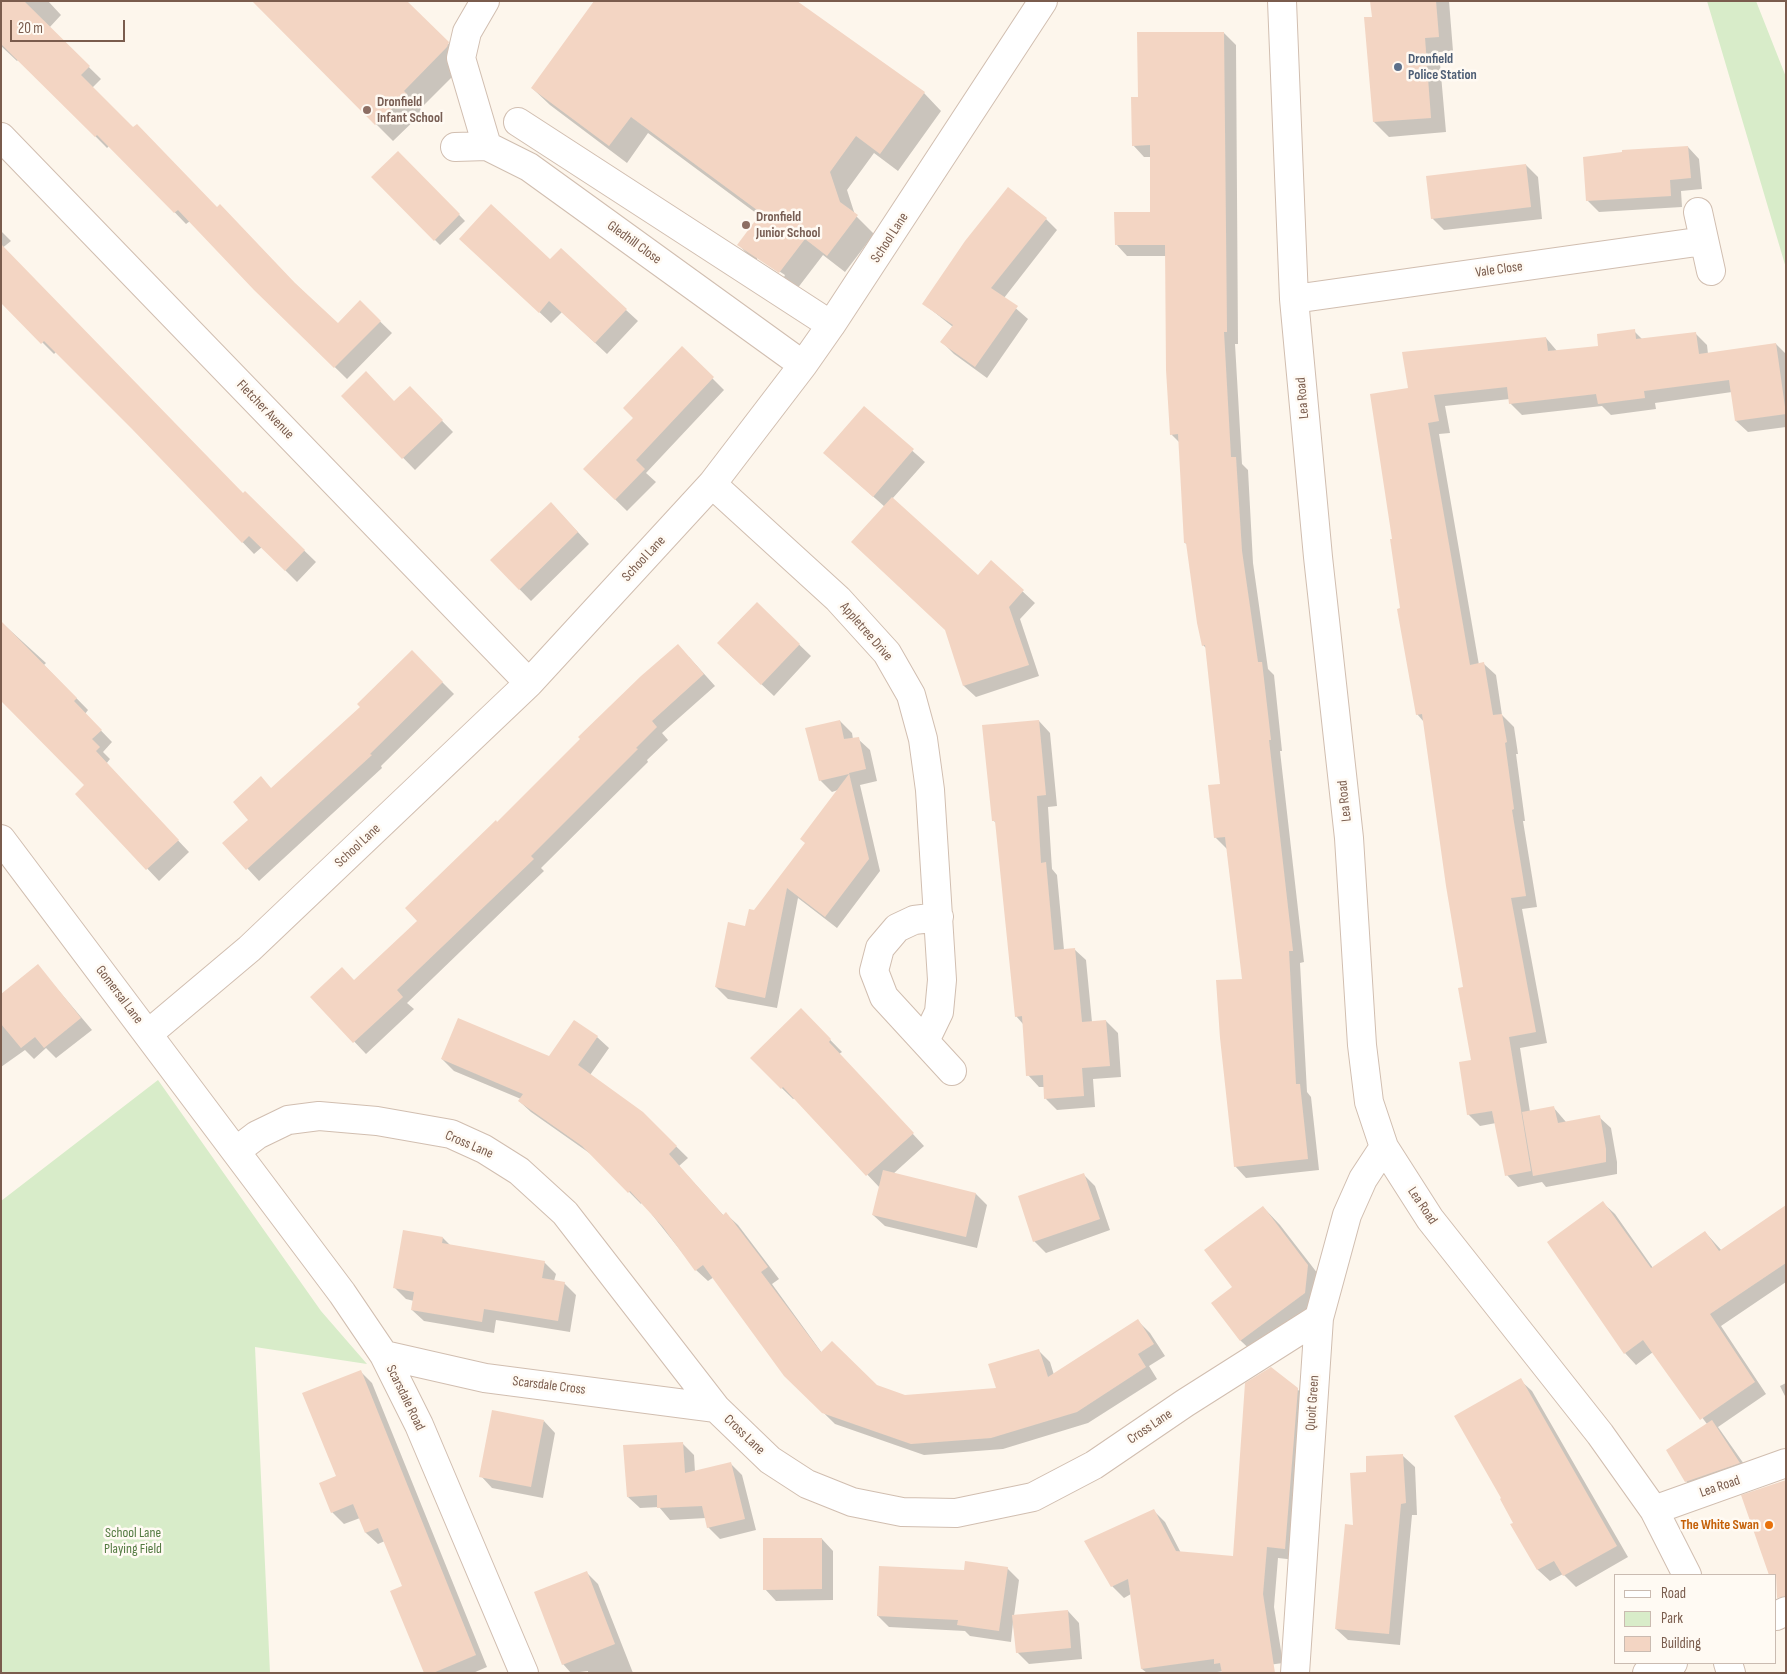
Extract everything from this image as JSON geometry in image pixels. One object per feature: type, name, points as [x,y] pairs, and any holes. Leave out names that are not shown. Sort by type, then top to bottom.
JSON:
[{"type":"street","points":[[485,1],[467,32],[461,58],[488,146]]},
{"type":"street","name":"School Lane","points":[[148,1034],[249,948],[529,683],[712,484],[803,366],[1043,1]]},
{"type":"street","name":"Lea Road","points":[[1282,1],[1294,298],[1318,557],[1350,838],[1362,1045],[1369,1102],[1384,1147],[1430,1219],[1600,1434],[1654,1510],[1686,1574]]},
{"type":"street","points":[[518,122],[831,325]]},
{"type":"street","name":"Fletcher Avenue","points":[[1,137],[529,683]]},
{"type":"street","name":"Gledhill Close","points":[[455,146],[488,146],[528,167],[803,366]]},
{"type":"street","points":[[1698,212],[1711,271]]},
{"type":"street","name":"Vale Close","points":[[1294,298],[1704,241]]},
{"type":"street","name":"Appletree Drive","points":[[712,484],[838,599],[887,653],[911,695],[923,739],[930,790],[942,980],[939,1012],[925,1041]]},
{"type":"street","name":"Gomersal Lane","points":[[6,856],[148,1034],[236,1151]]},
{"type":"street","points":[[939,917],[914,920],[897,928],[880,948],[874,971],[884,998],[952,1071]]},
{"type":"street","name":"Cross Lane","points":[[236,1151],[258,1136],[288,1120],[319,1116],[377,1121],[451,1134],[484,1149],[519,1171],[565,1213],[716,1408],[770,1460],[807,1484],[852,1502],[902,1512],[956,1514],[1033,1497],[1073,1478],[1319,1318]]},
{"type":"street","name":"Quoit Green","points":[[1295,1673],[1319,1318],[1347,1215],[1363,1179],[1384,1147]]},
{"type":"street","name":"Scarsdale Road","points":[[236,1151],[342,1293],[384,1355],[419,1425],[524,1673]]},
{"type":"street","name":"Scarsdale Cross","points":[[384,1355],[485,1378],[716,1408]]},
{"type":"street","name":"Lea Road","points":[[1654,1510],[1786,1463]]},
{"type":"street","points":[[1647,1673],[1670,1664]]},
{"type":"green space","points":[[1707,1],[1756,1],[1786,77],[1786,268]]},
{"type":"green space","name":"School Lane Playing Field","points":[[158,1080],[321,1311],[367,1364],[255,1347],[270,1673],[1,1673],[1,1201]]},
{"type":"building","points":[[1,1],[24,1],[90,66],[81,75],[133,127],[137,124],[217,207],[220,204],[295,283],[338,323],[360,300],[381,321],[334,368],[254,290],[178,210],[174,213],[97,135],[95,137],[1,44]]},
{"type":"building","points":[[252,1],[407,1],[449,42],[447,47],[404,91],[407,94],[375,125]]},
{"type":"building","points":[[594,1],[797,1],[925,92],[880,154],[856,136],[830,172],[840,202],[858,215],[827,256],[805,239],[779,273],[737,245],[761,213],[631,117],[609,146],[531,88]]},
{"type":"building","name":"Dronfield Police Station","points":[[1370,1],[1436,1],[1439,37],[1425,38],[1431,118],[1373,122],[1364,17],[1372,17]]},
{"type":"building","points":[[1137,32],[1224,32],[1227,332],[1224,332],[1231,457],[1236,457],[1242,551],[1258,662],[1262,662],[1271,740],[1269,740],[1293,951],[1289,951],[1296,1084],[1300,1084],[1308,1159],[1234,1167],[1220,1038],[1216,980],[1242,979],[1225,837],[1214,838],[1208,785],[1220,784],[1205,645],[1202,646],[1197,623],[1186,543],[1184,543],[1178,434],[1170,435],[1166,370],[1165,245],[1115,245],[1114,212],[1150,212],[1150,145],[1132,146],[1131,97],[1138,97]]},
{"type":"building","points":[[1688,146],[1691,178],[1670,180],[1671,196],[1586,201],[1583,157],[1622,152],[1622,150]]},
{"type":"building","points":[[398,151],[460,214],[434,241],[371,177]]},
{"type":"building","points":[[1526,164],[1531,207],[1431,219],[1426,176]]},
{"type":"building","points":[[1008,187],[1047,218],[991,288],[1018,306],[975,367],[940,342],[953,325],[922,304],[965,241]]},
{"type":"building","points":[[491,204],[550,259],[561,248],[627,309],[595,343],[549,301],[539,313],[459,239]]},
{"type":"building","points":[[1,244],[243,493],[245,491],[305,550],[285,571],[249,536],[242,543],[44,341],[41,344],[1,303]]},
{"type":"building","points":[[1635,329],[1636,339],[1696,332],[1699,354],[1776,343],[1786,414],[1735,421],[1729,380],[1644,391],[1645,398],[1598,404],[1596,394],[1509,404],[1507,387],[1434,395],[1439,421],[1428,423],[1470,665],[1484,662],[1493,715],[1502,714],[1514,809],[1512,810],[1526,896],[1511,898],[1536,1032],[1509,1037],[1531,1171],[1505,1176],[1492,1111],[1467,1115],[1459,1062],[1471,1060],[1458,988],[1463,987],[1446,886],[1422,714],[1416,715],[1397,609],[1400,608],[1390,539],[1392,539],[1370,394],[1408,388],[1402,352],[1546,337],[1548,351],[1598,346],[1597,334]]},
{"type":"building","points":[[682,346],[714,377],[636,460],[645,469],[615,500],[583,469],[633,418],[623,408]]},
{"type":"building","points":[[366,371],[394,401],[410,386],[443,420],[402,459],[341,396]]},
{"type":"building","points":[[864,406],[914,449],[873,497],[823,453]]},
{"type":"building","points":[[892,497],[978,575],[991,560],[1024,590],[1009,607],[1029,665],[963,686],[945,630],[851,542]]},
{"type":"building","points":[[551,502],[578,532],[519,590],[490,560]]},
{"type":"building","points":[[757,602],[800,644],[761,685],[717,643]]},
{"type":"building","points":[[1,621],[77,698],[74,701],[102,730],[92,739],[100,747],[96,751],[179,840],[146,870],[75,794],[84,785],[1,701]]},
{"type":"building","points":[[678,644],[704,674],[652,721],[657,727],[636,748],[638,749],[531,856],[534,859],[397,990],[403,997],[353,1043],[310,997],[342,967],[354,980],[417,921],[405,908],[496,820],[497,822],[580,739],[578,737],[641,676]]},
{"type":"building","points":[[412,650],[443,682],[370,754],[372,755],[246,870],[222,843],[248,820],[233,802],[261,776],[271,788],[360,707],[357,704]]},
{"type":"building","points":[[840,720],[844,739],[859,737],[866,769],[849,773],[869,859],[825,917],[787,888],[765,998],[715,987],[728,922],[745,926],[749,909],[754,910],[805,843],[800,839],[849,774],[819,781],[805,728]]},
{"type":"building","points":[[1039,720],[1046,795],[1037,796],[1041,863],[1046,862],[1054,950],[1075,948],[1082,1022],[1106,1020],[1110,1066],[1082,1068],[1084,1096],[1044,1099],[1043,1075],[1026,1076],[1022,1016],[1015,1017],[995,821],[992,821],[982,725]]},
{"type":"building","points":[[38,964],[81,1018],[44,1048],[35,1037],[21,1048],[1,1024],[1,994]]},
{"type":"building","points":[[801,1008],[831,1039],[829,1042],[914,1133],[866,1176],[783,1087],[781,1089],[750,1058]]},
{"type":"building","points":[[458,1018],[549,1056],[574,1020],[598,1036],[578,1065],[643,1112],[677,1146],[669,1154],[723,1215],[726,1212],[768,1267],[761,1272],[821,1352],[832,1341],[877,1385],[905,1395],[996,1388],[988,1364],[1039,1349],[1048,1377],[1138,1319],[1154,1344],[1138,1354],[1146,1367],[1077,1412],[991,1438],[911,1444],[822,1413],[784,1376],[703,1265],[695,1271],[663,1227],[630,1191],[628,1193],[582,1146],[518,1101],[523,1094],[441,1059]]},
{"type":"building","points":[[1554,1106],[1558,1123],[1600,1115],[1606,1149],[1606,1162],[1533,1176],[1522,1112]]},
{"type":"building","points":[[883,1170],[976,1193],[966,1237],[872,1215]]},
{"type":"building","points":[[1084,1173],[1100,1219],[1033,1242],[1018,1196]]},
{"type":"building","points":[[1603,1201],[1651,1268],[1705,1231],[1719,1251],[1786,1205],[1786,1263],[1710,1314],[1755,1382],[1700,1420],[1643,1340],[1624,1354],[1547,1242]]},
{"type":"building","points":[[1263,1206],[1308,1265],[1305,1293],[1240,1341],[1211,1303],[1232,1287],[1204,1250]]},
{"type":"building","points":[[403,1230],[443,1237],[442,1243],[545,1261],[542,1278],[565,1282],[558,1321],[484,1309],[482,1322],[411,1310],[414,1292],[393,1288]]},
{"type":"building","points":[[1271,1367],[1298,1388],[1285,1549],[1267,1547],[1263,1594],[1275,1673],[1222,1673],[1220,1663],[1214,1664],[1214,1659],[1141,1669],[1128,1579],[1111,1587],[1084,1541],[1154,1509],[1176,1551],[1233,1556],[1245,1383]]},
{"type":"building","points":[[361,1370],[476,1655],[433,1673],[424,1673],[390,1591],[402,1586],[378,1528],[365,1533],[353,1504],[331,1513],[319,1483],[336,1476],[302,1393]]},
{"type":"building","points":[[1521,1378],[1617,1546],[1563,1576],[1554,1561],[1537,1570],[1510,1524],[1513,1523],[1501,1498],[1454,1416]]},
{"type":"building","points":[[492,1410],[544,1420],[531,1487],[479,1477]]},
{"type":"building","points":[[1712,1420],[1740,1463],[1685,1482],[1666,1450]]},
{"type":"building","points":[[683,1442],[685,1473],[731,1462],[745,1519],[707,1528],[702,1506],[657,1508],[657,1495],[627,1497],[623,1445]]},
{"type":"building","points":[[1403,1454],[1406,1503],[1401,1504],[1389,1634],[1335,1629],[1345,1524],[1353,1525],[1350,1473],[1366,1472],[1366,1456]]},
{"type":"building","name":"The White Swan","points":[[1786,1480],[1786,1596],[1777,1598],[1777,1574],[1769,1574],[1741,1495]]},
{"type":"building","points":[[763,1538],[822,1538],[822,1589],[763,1590]]},
{"type":"building","points":[[965,1561],[1008,1567],[999,1631],[957,1625],[958,1620],[877,1616],[879,1566],[964,1570]]},
{"type":"building","points":[[587,1571],[615,1644],[562,1665],[534,1592]]},
{"type":"building","points":[[1068,1610],[1071,1648],[1016,1653],[1012,1615]]},
{"type":"place","name":"Dronfield Police Station","points":[[1398,67]]},
{"type":"place","name":"Dronfield Infant School","points":[[367,110]]},
{"type":"place","name":"Dronfield Junior School","points":[[746,225]]},
{"type":"place","name":"The White Swan","points":[[1769,1525]]}]
